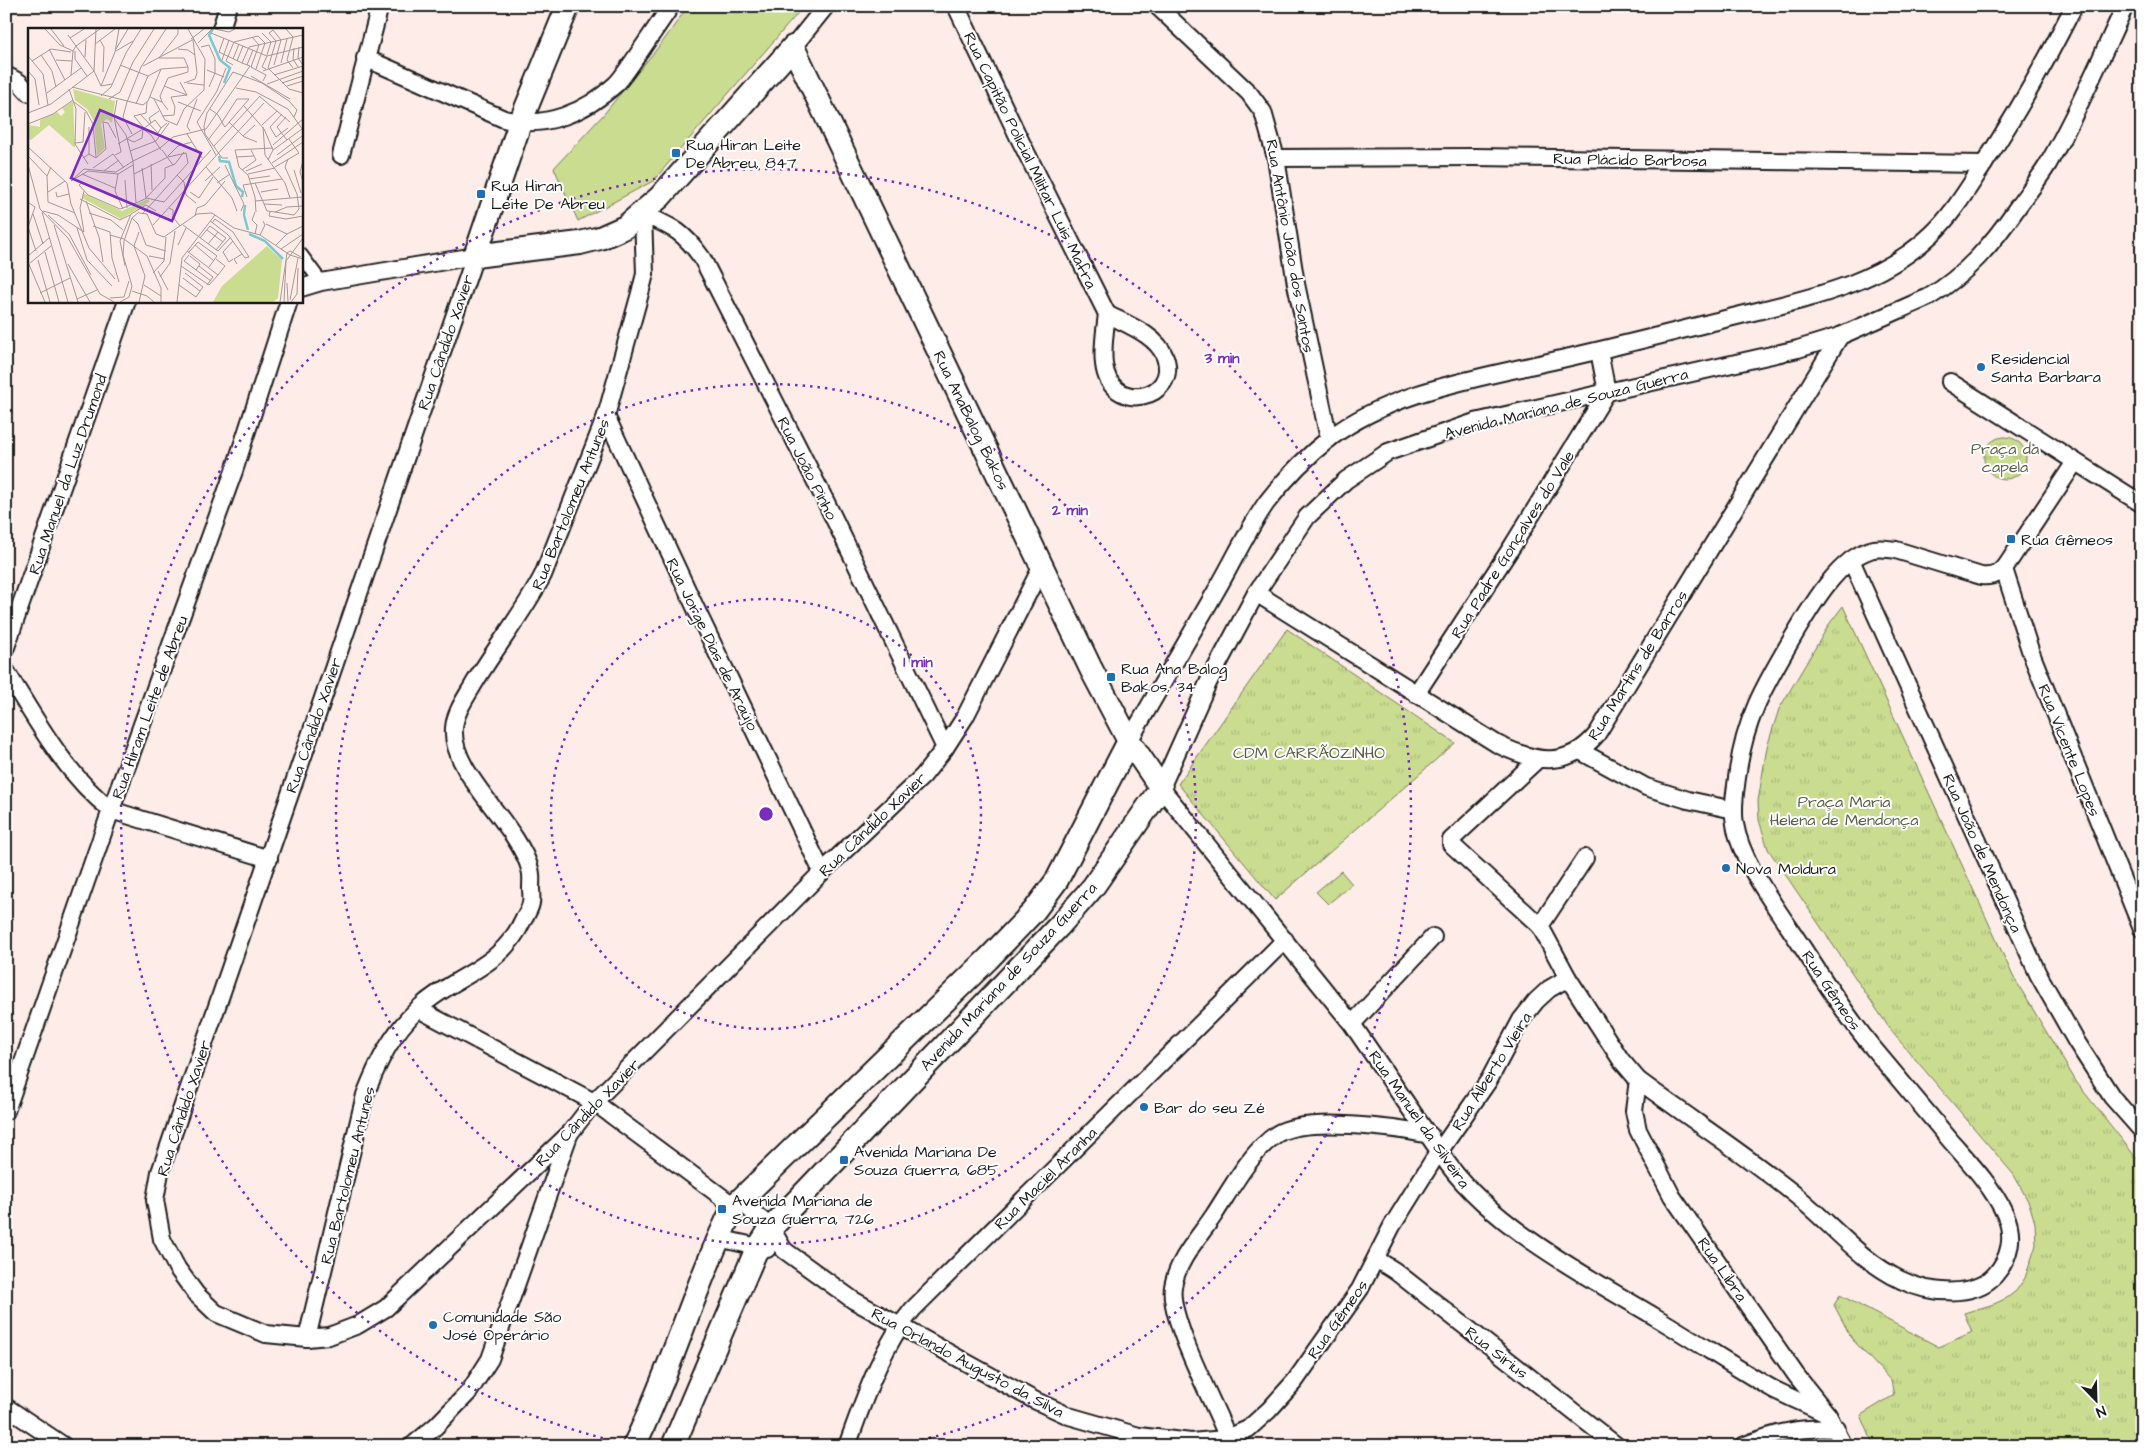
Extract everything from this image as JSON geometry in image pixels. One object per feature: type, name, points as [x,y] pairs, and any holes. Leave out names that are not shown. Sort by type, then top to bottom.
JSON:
[{"type":"main road","name":"Rua Cândido Xavier","points":[[475,256],[520,123],[568,6]]},
{"type":"main road","points":[[475,256],[580,243],[600,238],[625,227],[642,214],[676,179],[793,47]]},
{"type":"main road","name":"Rua AnaBalog Bakos","points":[[793,47],[1091,670],[1128,741],[1161,788]]},
{"type":"main road","name":"Avenida Mariana de Souza Guerra","points":[[634,1446],[718,1238],[737,1204],[981,966],[1034,911],[1057,880],[1128,741]]},
{"type":"main road","name":"Avenida Mariana de Souza Guerra","points":[[673,1446],[757,1248],[771,1228],[1059,926],[1093,886],[1161,788]]},
{"type":"street","points":[[221,28],[228,6]]},
{"type":"street","points":[[341,155],[380,6]]},
{"type":"street","points":[[366,58],[504,119],[520,123],[545,121],[567,115],[592,102],[617,83],[671,6]]},
{"type":"street","points":[[793,47],[826,6]]},
{"type":"street","name":"Rua Capitão Policial Militar Luis Mafra","points":[[956,6],[1107,314]]},
{"type":"street","name":"Rua Antônio João dos Santos","points":[[1157,6],[1256,101],[1270,132],[1276,158],[1296,284],[1329,439]]},
{"type":"street","name":"Avenida Mariana de Souza Guerra","points":[[1128,741],[1267,503],[1303,463],[1329,439],[1367,415],[1431,390],[1462,381],[1599,351],[1834,290],[1873,275],[1899,259],[1932,234],[1958,203],[2041,72],[2074,6]]},
{"type":"street","name":"Avenida Mariana de Souza Guerra","points":[[1161,788],[1208,683],[1256,593],[1307,518],[1346,480],[1388,452],[1475,422],[1798,349],[1840,336],[1942,290],[1974,263],[2007,223],[2047,166],[2084,96],[2125,6]]},
{"type":"street","points":[[6,75],[19,82],[28,92]]},
{"type":"street","name":"Rua Plácido Barbosa","points":[[1276,158],[1474,157],[1984,164]]},
{"type":"street","name":"Rua Bartolomeu Antunes","points":[[307,1338],[365,1095],[380,1057],[400,1027],[418,1009],[437,993],[474,973],[502,952],[520,926],[531,903],[531,871],[519,842],[467,770],[456,748],[454,728],[459,708],[468,692],[544,575],[606,416],[645,274],[642,214]]},
{"type":"street","name":"Rua João Pinho","points":[[642,214],[678,230],[692,244],[702,258],[825,500],[945,748]]},
{"type":"street","points":[[302,288],[321,282],[475,256]]},
{"type":"street","name":"Rua Cândido Xavier","points":[[475,256],[376,537],[269,858],[160,1172],[155,1200],[162,1239],[177,1268],[196,1294],[216,1313],[266,1334],[307,1338],[330,1336],[351,1328],[386,1308],[570,1133],[594,1102],[822,872],[923,776],[945,748],[965,717],[1042,566]]},
{"type":"street","points":[[302,257],[321,282]]},
{"type":"street","name":"Rua Manuel da Luz Drumond","points":[[6,647],[127,302]]},
{"type":"street","name":"Rua Hiram Leite de Abreu","points":[[6,1112],[234,471],[289,302]]},
{"type":"street","points":[[1107,314],[1139,331],[1160,349],[1165,357],[1167,368],[1164,380],[1155,391],[1144,396],[1131,398],[1117,390],[1109,380],[1104,366],[1107,314]]},
{"type":"street","name":"Rua Martins de Barros","points":[[1256,593],[1496,744],[1522,756],[1537,760],[1561,758],[1580,751],[1597,734],[1840,336]]},
{"type":"street","points":[[1599,351],[1607,392]]},
{"type":"street","points":[[1950,382],[2142,504]]},
{"type":"street","name":"Rua Padre Gonçalves do Vale","points":[[1416,694],[1513,545],[1607,392]]},
{"type":"street","name":"Rua Jorge Dias de Araújo","points":[[606,416],[700,618],[822,872]]},
{"type":"street","points":[[2004,569],[2074,462]]},
{"type":"street","name":"Rua Gêmeos","points":[[1540,926],[1568,978],[1621,1060],[1638,1080],[1792,1192],[1867,1258],[1888,1273],[1904,1282],[1928,1289],[1947,1291],[1978,1287],[1991,1279],[2002,1267],[2009,1253],[2010,1235],[2006,1216],[1979,1174],[1858,1030],[1775,907],[1742,847],[1734,824],[1734,810],[1743,739],[1752,711],[1768,678],[1808,612],[1825,587],[1851,560],[1873,549],[1883,548],[1896,550],[1981,576],[1991,577],[2004,569]]},
{"type":"street","name":"Rua João de Mendonça","points":[[1851,560],[2038,974],[2076,1041],[2112,1098],[2142,1131]]},
{"type":"street","name":"Rua Vicente Lopes","points":[[2004,569],[2031,653],[2142,928]]},
{"type":"street","points":[[6,671],[40,727],[75,775],[93,795],[112,810],[269,858]]},
{"type":"street","points":[[1580,751],[1646,787],[1688,800],[1734,810]]},
{"type":"street","points":[[1537,760],[1451,840],[1452,846],[1540,926],[1585,858]]},
{"type":"street","name":"Rua Manuel da Silveira","points":[[1161,788],[1352,1024],[1460,1180],[1482,1202],[1535,1242],[1588,1277],[1774,1389],[1828,1415]]},
{"type":"street","points":[[1352,1024],[1433,937]]},
{"type":"street","name":"Rua Maciel Aranha","points":[[847,1446],[888,1344],[900,1326],[968,1255],[1285,940]]},
{"type":"street","name":"Rua Alberto Vieira","points":[[1440,1150],[1490,1080],[1521,1020],[1536,1001],[1549,989],[1568,978]]},
{"type":"street","name":"Rua Orlando Augusto da Silva","points":[[418,1009],[594,1102],[771,1228],[784,1250],[854,1300],[1034,1400],[1069,1416],[1139,1436],[1191,1442],[1223,1442]]},
{"type":"street","name":"Rua Libra","points":[[1638,1080],[1634,1111],[1638,1130],[1672,1196],[1796,1375],[1828,1415],[1837,1429],[1844,1446]]},
{"type":"street","points":[[1223,1442],[1224,1429],[1215,1405],[1178,1323],[1173,1287],[1181,1264],[1257,1151],[1275,1135],[1288,1128],[1335,1125],[1408,1130],[1430,1135]]},
{"type":"street","points":[[412,1446],[436,1426],[469,1392],[490,1359],[570,1133]]},
{"type":"street","name":"Rua Gêmeos","points":[[1223,1442],[1248,1429],[1269,1410],[1294,1381],[1350,1305],[1392,1226],[1440,1150]]},
{"type":"street","points":[[718,1238],[757,1248],[784,1250]]},
{"type":"street","name":"Rua Sirius","points":[[1376,1259],[1402,1277],[1617,1446]]},
{"type":"street","points":[[6,1407],[64,1446]]},
{"type":"street","points":[[1743,1446],[1772,1434],[1792,1430],[1811,1428],[1837,1429]]},
{"type":"green space","points":[[688,6],[804,6],[653,181],[578,221],[554,168],[604,114],[664,40]]},
{"type":"green space","name":"Praça da capela","points":[[2009,437],[2017,440],[2023,446],[2026,458],[2023,470],[2017,476],[2001,479],[1993,476],[1987,470],[1984,454],[1987,446],[1993,440]]},
{"type":"green space","name":"Praça Maria Helena de Mendonça","points":[[1843,606],[2013,976],[2077,1083],[2142,1165],[2142,1446],[1874,1446],[1861,1415],[1894,1395],[1891,1381],[1852,1339],[1834,1305],[1840,1295],[1939,1347],[1972,1332],[1964,1313],[1994,1304],[2016,1291],[2025,1278],[2036,1245],[2035,1223],[2029,1203],[2014,1175],[1892,1032],[1768,849],[1759,820],[1758,801],[1767,747],[1779,709],[1830,623]]},
{"type":"green space","name":"CDM CARRÃOZINHO","points":[[1287,629],[1455,743],[1275,900],[1178,784]]},
{"type":"green space","points":[[1341,871],[1352,884],[1328,904],[1316,892]]},
{"type":"place","name":"Rua Hiran Leite De Abreu, 847","points":[[676,153]]},
{"type":"place","name":"Rua Hiran Leite De Abreu","points":[[481,194]]},
{"type":"place","name":"Residencial Santa Barbara","points":[[1981,367]]},
{"type":"place","name":"Rua Gêmeos","points":[[2011,539]]},
{"type":"place","name":"Rua Ana Balog Bakos, 34","points":[[1111,677]]},
{"type":"place","name":"Nova Moldura","points":[[1726,868]]},
{"type":"place","name":"Bar do seu Zé","points":[[1144,1107]]},
{"type":"place","name":"Avenida Mariana De Souza Guerra, 685","points":[[844,1160]]},
{"type":"place","name":"Avenida Mariana de Souza Guerra, 726","points":[[722,1209]]},
{"type":"place","name":"Comunidade São José Operário","points":[[433,1325]]}]
